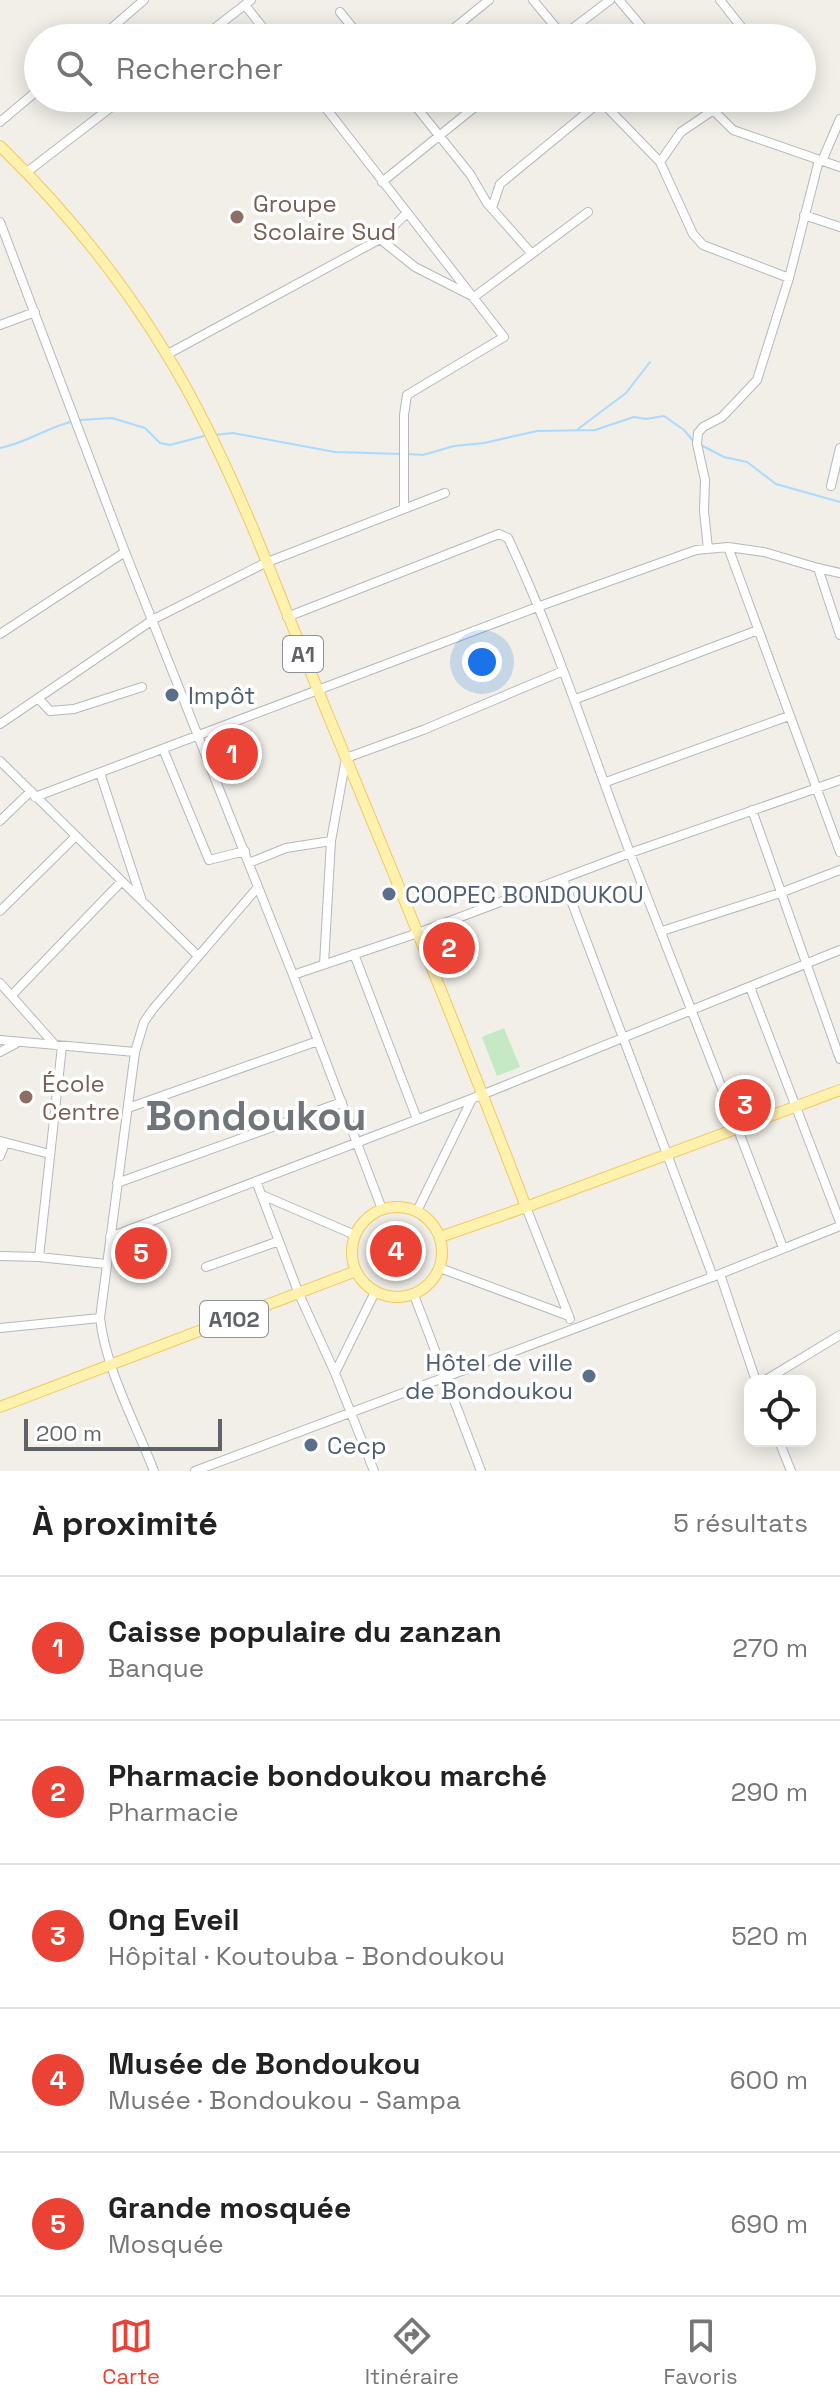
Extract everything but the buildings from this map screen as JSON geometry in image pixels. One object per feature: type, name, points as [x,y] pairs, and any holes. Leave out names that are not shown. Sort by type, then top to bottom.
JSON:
[{"type":"main road","name":"A1","points":[[0,146],[27,172],[95,251],[166,355],[213,441],[484,1094],[526,1207]]},
{"type":"main road","points":[[440,1237],[840,1090]]},
{"type":"main road","points":[[400,1207],[417,1211],[431,1222],[440,1237],[443,1252],[440,1268],[430,1284],[414,1295],[394,1298],[375,1292],[363,1283],[356,1271],[352,1253],[355,1235],[366,1220],[382,1209],[400,1207]]},
{"type":"main road","name":"A102","points":[[0,1407],[356,1271]]},
{"type":"street","points":[[116,24],[144,0]]},
{"type":"street","points":[[459,24],[489,0]]},
{"type":"street","points":[[533,0],[552,24]]},
{"type":"street","points":[[579,24],[610,0]]},
{"type":"street","points":[[619,0],[639,24]]},
{"type":"street","points":[[720,0],[739,24]]},
{"type":"street","points":[[220,24],[248,2],[262,24]]},
{"type":"street","points":[[340,12],[350,24]]},
{"type":"street","points":[[0,122],[24,102]]},
{"type":"street","points":[[27,172],[105,112]]},
{"type":"street","points":[[329,112],[504,337],[407,395],[404,415],[404,506]]},
{"type":"street","points":[[420,112],[470,174],[492,208],[532,254]]},
{"type":"street","points":[[382,182],[468,112]]},
{"type":"street","points":[[492,208],[500,184],[585,112]]},
{"type":"street","points":[[612,112],[660,162],[693,234],[703,245],[789,278]]},
{"type":"street","points":[[660,162],[681,132],[711,112]]},
{"type":"street","points":[[713,112],[733,130],[840,167]]},
{"type":"street","points":[[708,549],[705,480],[697,444],[698,433],[722,417],[757,380],[789,278],[820,161],[840,119]]},
{"type":"street","points":[[474,297],[588,212]]},
{"type":"street","points":[[166,355],[380,239],[406,214]]},
{"type":"street","points":[[804,215],[840,227]]},
{"type":"street","points":[[0,222],[125,552],[245,851],[382,1209]]},
{"type":"street","points":[[380,239],[415,267],[474,297]]},
{"type":"street","points":[[0,325],[35,312]]},
{"type":"street","points":[[840,448],[831,486],[840,479]]},
{"type":"street","points":[[0,724],[154,619],[265,563],[404,506],[445,493]]},
{"type":"street","points":[[287,617],[504,534],[508,538],[540,606],[630,853],[783,1248]]},
{"type":"street","points":[[728,547],[840,852]]},
{"type":"street","points":[[0,821],[33,794],[100,773],[696,550],[728,547],[764,552],[840,573]]},
{"type":"street","points":[[0,634],[125,552]]},
{"type":"street","points":[[818,568],[840,635]]},
{"type":"street","points":[[576,699],[758,630]]},
{"type":"street","points":[[324,964],[331,841],[346,758],[423,730],[563,671]]},
{"type":"street","points":[[39,699],[50,711],[74,709],[142,687]]},
{"type":"street","points":[[606,782],[789,716]]},
{"type":"street","points":[[163,749],[209,860],[245,851]]},
{"type":"street","points":[[0,761],[198,956]]},
{"type":"street","points":[[100,773],[143,903]]},
{"type":"street","points":[[293,975],[418,933],[630,853],[840,780]]},
{"type":"street","points":[[752,810],[840,1059]]},
{"type":"street","points":[[0,911],[75,837]]},
{"type":"street","points":[[249,863],[286,848],[331,841]]},
{"type":"street","points":[[662,931],[840,870]]},
{"type":"street","points":[[563,879],[754,1375]]},
{"type":"street","points":[[12,995],[121,882]]},
{"type":"street","points":[[154,1471],[103,1341],[100,1318],[135,1052],[144,1022],[258,887]]},
{"type":"street","points":[[110,1237],[472,1099],[840,950]]},
{"type":"street","points":[[354,954],[417,1119]]},
{"type":"street","points":[[0,983],[59,1046],[39,1257]]},
{"type":"street","points":[[195,1471],[716,1275],[840,1224],[750,987]]},
{"type":"street","points":[[0,1040],[135,1052]]},
{"type":"street","points":[[128,1108],[318,1041]]},
{"type":"street","points":[[0,1052],[16,1043]]},
{"type":"street","points":[[417,1211],[472,1099]]},
{"type":"street","points":[[117,1183],[342,1102]]},
{"type":"street","points":[[0,1156],[3,1142],[50,1154]]},
{"type":"street","points":[[256,1181],[299,1294],[374,1471]]},
{"type":"street","points":[[262,1195],[355,1235]]},
{"type":"street","points":[[526,1207],[573,1328]]},
{"type":"street","points":[[206,1267],[279,1241]]},
{"type":"street","points":[[0,1256],[106,1264]]},
{"type":"street","points":[[440,1268],[569,1316]]},
{"type":"street","points":[[335,1373],[375,1292]]},
{"type":"street","points":[[414,1295],[481,1471]]},
{"type":"street","points":[[0,1328],[100,1318]]},
{"type":"street","points":[[774,1375],[840,1335]]},
{"type":"street","points":[[781,1447],[791,1471]]},
{"type":"green space","points":[[504,1028],[520,1067],[497,1076],[482,1037]]},
{"type":"waterway","points":[[578,429],[626,393],[650,362]]},
{"type":"waterway","points":[[408,454],[423,455],[454,446],[537,431],[595,430],[634,417],[664,416],[684,430],[694,442]]},
{"type":"waterway","points":[[80,420],[112,418],[145,428],[160,443],[170,445],[204,436]]},
{"type":"waterway","points":[[0,448],[74,421]]},
{"type":"waterway","points":[[214,435],[233,433],[335,452],[402,454]]},
{"type":"waterway","points":[[699,444],[724,457],[747,462],[776,484],[840,502]]},
{"type":"place","name":"Groupe Scolaire Sud","points":[[237,217]]},
{"type":"place","name":"Impôt","points":[[172,695]]},
{"type":"place","name":"Caisse populaire du zanzan","points":[[232,754]]},
{"type":"place","name":"COOPEC BONDOUKOU","points":[[389,894]]},
{"type":"place","name":"Pharmacie bondoukou marché","points":[[449,948]]},
{"type":"place","name":"École Centre","points":[[26,1097]]},
{"type":"place","name":"Ong Eveil","points":[[745,1105]]},
{"type":"place","name":"Musée de Bondoukou","points":[[396,1251]]},
{"type":"place","name":"Grande mosquée","points":[[141,1253]]},
{"type":"place","name":"Hôtel de ville de Bondoukou","points":[[589,1376]]},
{"type":"place","name":"Cecp","points":[[311,1445]]},
{"type":"district","name":"Bondoukou","points":[[256,1116]]}]
